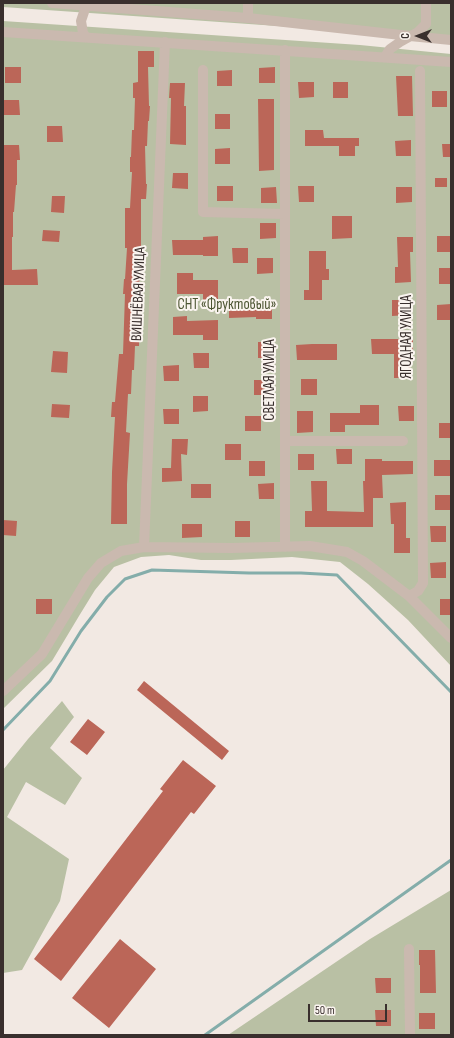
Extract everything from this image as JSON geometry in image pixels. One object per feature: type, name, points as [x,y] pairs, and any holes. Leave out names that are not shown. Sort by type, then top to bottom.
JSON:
[{"type":"street","points":[[52,3],[87,4],[248,18],[451,40]]},
{"type":"street","points":[[248,3],[248,18]]},
{"type":"street","points":[[385,57],[390,49],[418,32],[426,24],[426,3]]},
{"type":"street","points":[[86,37],[83,33],[81,22],[87,4]]},
{"type":"street","points":[[3,32],[451,62]]},
{"type":"street","name":"ВИШНЁВАЯ УЛИЦА","points":[[144,547],[164,42]]},
{"type":"street","name":"СВЕТЛАЯ УЛИЦА","points":[[285,50],[285,547]]},
{"type":"street","points":[[203,70],[203,212],[285,214]]},
{"type":"street","name":"ЯГОДНАЯ УЛИЦА","points":[[408,596],[418,591],[423,583],[420,71]]},
{"type":"street","points":[[285,441],[403,441]]},
{"type":"street","points":[[3,691],[42,654],[88,578],[102,563],[121,551],[144,547],[216,548],[310,546],[347,552],[363,561],[408,596],[451,638]]},
{"type":"street","points":[[409,949],[410,1035]]},
{"type":"green space","points":[[3,3],[451,3],[451,38],[3,7]]},
{"type":"green space","name":"СНТ «Фруктовый»","points":[[3,21],[360,45],[451,54],[451,666],[408,620],[368,584],[340,562],[292,557],[201,560],[169,555],[141,557],[114,567],[95,590],[52,661],[3,709]]},
{"type":"green space","points":[[62,701],[74,717],[50,748],[82,778],[65,805],[26,782],[7,817],[69,859],[60,901],[22,970],[3,973],[3,770]]},
{"type":"green space","points":[[451,890],[451,1035],[228,1035],[370,939]]},
{"type":"building","points":[[138,51],[154,51],[154,67],[148,67],[150,106],[147,146],[145,146],[147,184],[146,199],[141,199],[142,255],[138,304],[140,305],[139,346],[135,346],[131,394],[128,394],[126,432],[130,433],[127,484],[127,524],[111,524],[115,417],[111,417],[112,402],[115,402],[119,354],[123,354],[125,294],[123,294],[127,248],[125,248],[125,208],[130,208],[132,172],[130,172],[130,157],[132,130],[134,130],[135,98],[133,98],[133,83],[138,82]]},
{"type":"building","points":[[5,67],[21,67],[21,83],[5,83]]},
{"type":"building","points":[[275,67],[275,83],[259,83],[259,68]]},
{"type":"building","points":[[232,70],[232,86],[217,86],[217,71]]},
{"type":"building","points":[[396,76],[412,76],[413,116],[398,116]]},
{"type":"building","points":[[298,82],[314,82],[314,97],[299,98]]},
{"type":"building","points":[[333,82],[348,82],[348,98],[333,98]]},
{"type":"building","points":[[170,83],[185,83],[184,106],[186,106],[186,145],[170,144]]},
{"type":"building","points":[[432,91],[447,91],[447,107],[432,107]]},
{"type":"building","points":[[258,99],[274,99],[274,170],[259,171]]},
{"type":"building","points":[[4,100],[19,100],[20,115],[4,115]]},
{"type":"building","points":[[215,114],[230,114],[230,129],[215,129]]},
{"type":"building","points":[[47,126],[62,126],[63,142],[47,142]]},
{"type":"building","points":[[305,130],[323,130],[324,138],[359,138],[359,146],[355,146],[355,156],[339,156],[339,146],[305,146]]},
{"type":"building","points":[[411,140],[411,156],[396,156],[395,141]]},
{"type":"building","points":[[442,144],[451,144],[451,157],[443,157]]},
{"type":"building","points":[[4,145],[19,145],[20,160],[17,160],[17,185],[13,212],[12,270],[37,269],[38,285],[3,285]]},
{"type":"building","points":[[230,148],[230,164],[215,164],[215,149]]},
{"type":"building","points":[[173,173],[188,173],[188,189],[172,188]]},
{"type":"building","points":[[435,178],[447,178],[447,187],[435,187]]},
{"type":"building","points":[[217,186],[233,186],[233,201],[217,201]]},
{"type":"building","points":[[298,186],[314,186],[314,202],[299,202]]},
{"type":"building","points":[[276,187],[277,203],[261,203],[261,188]]},
{"type":"building","points":[[396,187],[412,187],[412,202],[396,203]]},
{"type":"building","points":[[52,196],[65,196],[64,213],[51,212]]},
{"type":"building","points":[[332,216],[352,216],[352,238],[332,239]]},
{"type":"building","points":[[260,223],[276,223],[276,238],[260,239]]},
{"type":"building","points":[[43,230],[60,231],[59,242],[42,241]]},
{"type":"building","points":[[218,236],[218,256],[173,255],[172,240],[203,240],[203,237]]},
{"type":"building","points":[[437,236],[451,236],[451,252],[437,252]]},
{"type":"building","points":[[397,237],[413,237],[413,252],[410,252],[411,282],[395,283],[395,267],[398,267]]},
{"type":"building","points":[[232,248],[248,248],[248,263],[233,263]]},
{"type":"building","points":[[309,251],[326,251],[326,269],[329,269],[329,280],[322,280],[322,300],[304,300],[304,290],[309,290]]},
{"type":"building","points":[[257,258],[273,258],[273,273],[257,274]]},
{"type":"building","points":[[439,268],[451,268],[451,284],[439,284]]},
{"type":"building","points":[[177,273],[193,273],[193,280],[218,280],[218,300],[203,300],[203,294],[177,294]]},
{"type":"building","points":[[392,300],[407,300],[408,315],[392,316]]},
{"type":"building","points":[[229,303],[272,304],[272,319],[256,319],[256,317],[229,318]]},
{"type":"building","points":[[451,304],[451,320],[437,320],[437,305]]},
{"type":"building","points":[[187,316],[187,321],[218,320],[218,340],[203,340],[203,335],[173,335],[173,317]]},
{"type":"building","points":[[371,339],[413,339],[413,355],[410,355],[410,378],[394,378],[394,354],[372,354]]},
{"type":"building","points":[[258,342],[274,342],[274,358],[258,358]]},
{"type":"building","points":[[337,344],[337,360],[297,360],[296,345]]},
{"type":"building","points":[[53,351],[68,352],[67,373],[51,372]]},
{"type":"building","points":[[193,353],[209,353],[209,368],[194,368]]},
{"type":"building","points":[[179,365],[179,381],[164,381],[163,366]]},
{"type":"building","points":[[301,379],[317,379],[317,395],[301,395]]},
{"type":"building","points":[[254,380],[270,380],[270,395],[254,395]]},
{"type":"building","points":[[193,396],[208,396],[208,411],[193,412]]},
{"type":"building","points":[[52,404],[70,405],[69,418],[51,417]]},
{"type":"building","points":[[360,405],[379,405],[379,425],[345,425],[345,432],[330,432],[330,413],[360,413]]},
{"type":"building","points":[[398,406],[414,406],[414,421],[399,421]]},
{"type":"building","points":[[163,409],[179,409],[179,424],[164,424]]},
{"type":"building","points":[[297,411],[313,411],[313,432],[297,433]]},
{"type":"building","points":[[245,416],[261,416],[261,431],[245,431]]},
{"type":"building","points":[[439,423],[451,423],[451,438],[439,438]]},
{"type":"building","points":[[172,439],[188,439],[187,455],[181,454],[182,481],[162,482],[162,468],[171,468]]},
{"type":"building","points":[[225,444],[241,444],[241,460],[225,460]]},
{"type":"building","points":[[336,449],[352,449],[352,464],[337,464]]},
{"type":"building","points":[[298,454],[314,454],[314,470],[298,470]]},
{"type":"building","points":[[365,459],[382,459],[382,461],[413,461],[413,474],[382,475],[383,498],[373,498],[373,527],[305,527],[305,511],[312,511],[311,481],[327,481],[327,511],[364,512],[363,481],[365,481]]},
{"type":"building","points":[[434,460],[450,460],[450,476],[434,476]]},
{"type":"building","points":[[249,461],[265,461],[265,476],[249,476]]},
{"type":"building","points":[[274,483],[274,499],[259,499],[258,484]]},
{"type":"building","points":[[191,484],[211,484],[211,498],[191,498]]},
{"type":"building","points":[[435,495],[450,495],[451,510],[435,510]]},
{"type":"building","points":[[406,502],[406,538],[410,538],[410,553],[394,553],[394,524],[391,524],[390,503]]},
{"type":"building","points":[[3,520],[17,521],[16,536],[3,535]]},
{"type":"building","points":[[235,521],[250,521],[250,537],[235,537]]},
{"type":"building","points":[[182,524],[202,524],[202,537],[182,538]]},
{"type":"building","points":[[430,526],[446,526],[446,542],[431,542]]},
{"type":"building","points":[[446,562],[446,578],[431,578],[430,563]]},
{"type":"building","points":[[36,599],[52,599],[52,614],[36,614]]},
{"type":"building","points":[[440,599],[451,599],[451,615],[440,615]]},
{"type":"building","points":[[144,681],[229,751],[222,760],[137,690]]},
{"type":"building","points":[[88,719],[105,732],[87,755],[70,742]]},
{"type":"building","points":[[183,760],[216,786],[194,814],[191,812],[61,981],[34,959],[163,791],[160,789]]},
{"type":"building","points":[[120,939],[156,969],[109,1028],[72,998]]},
{"type":"building","points":[[419,950],[435,950],[436,993],[420,993]]},
{"type":"building","points":[[375,978],[391,978],[391,993],[376,993]]},
{"type":"building","points":[[375,1010],[391,1010],[391,1026],[376,1026]]},
{"type":"building","points":[[419,1013],[435,1013],[435,1029],[419,1029]]},
{"type":"waterway","points":[[3,730],[50,681],[81,631],[107,597],[125,579],[152,570],[337,575],[451,692]]},
{"type":"waterway","points":[[205,1035],[451,860]]}]
